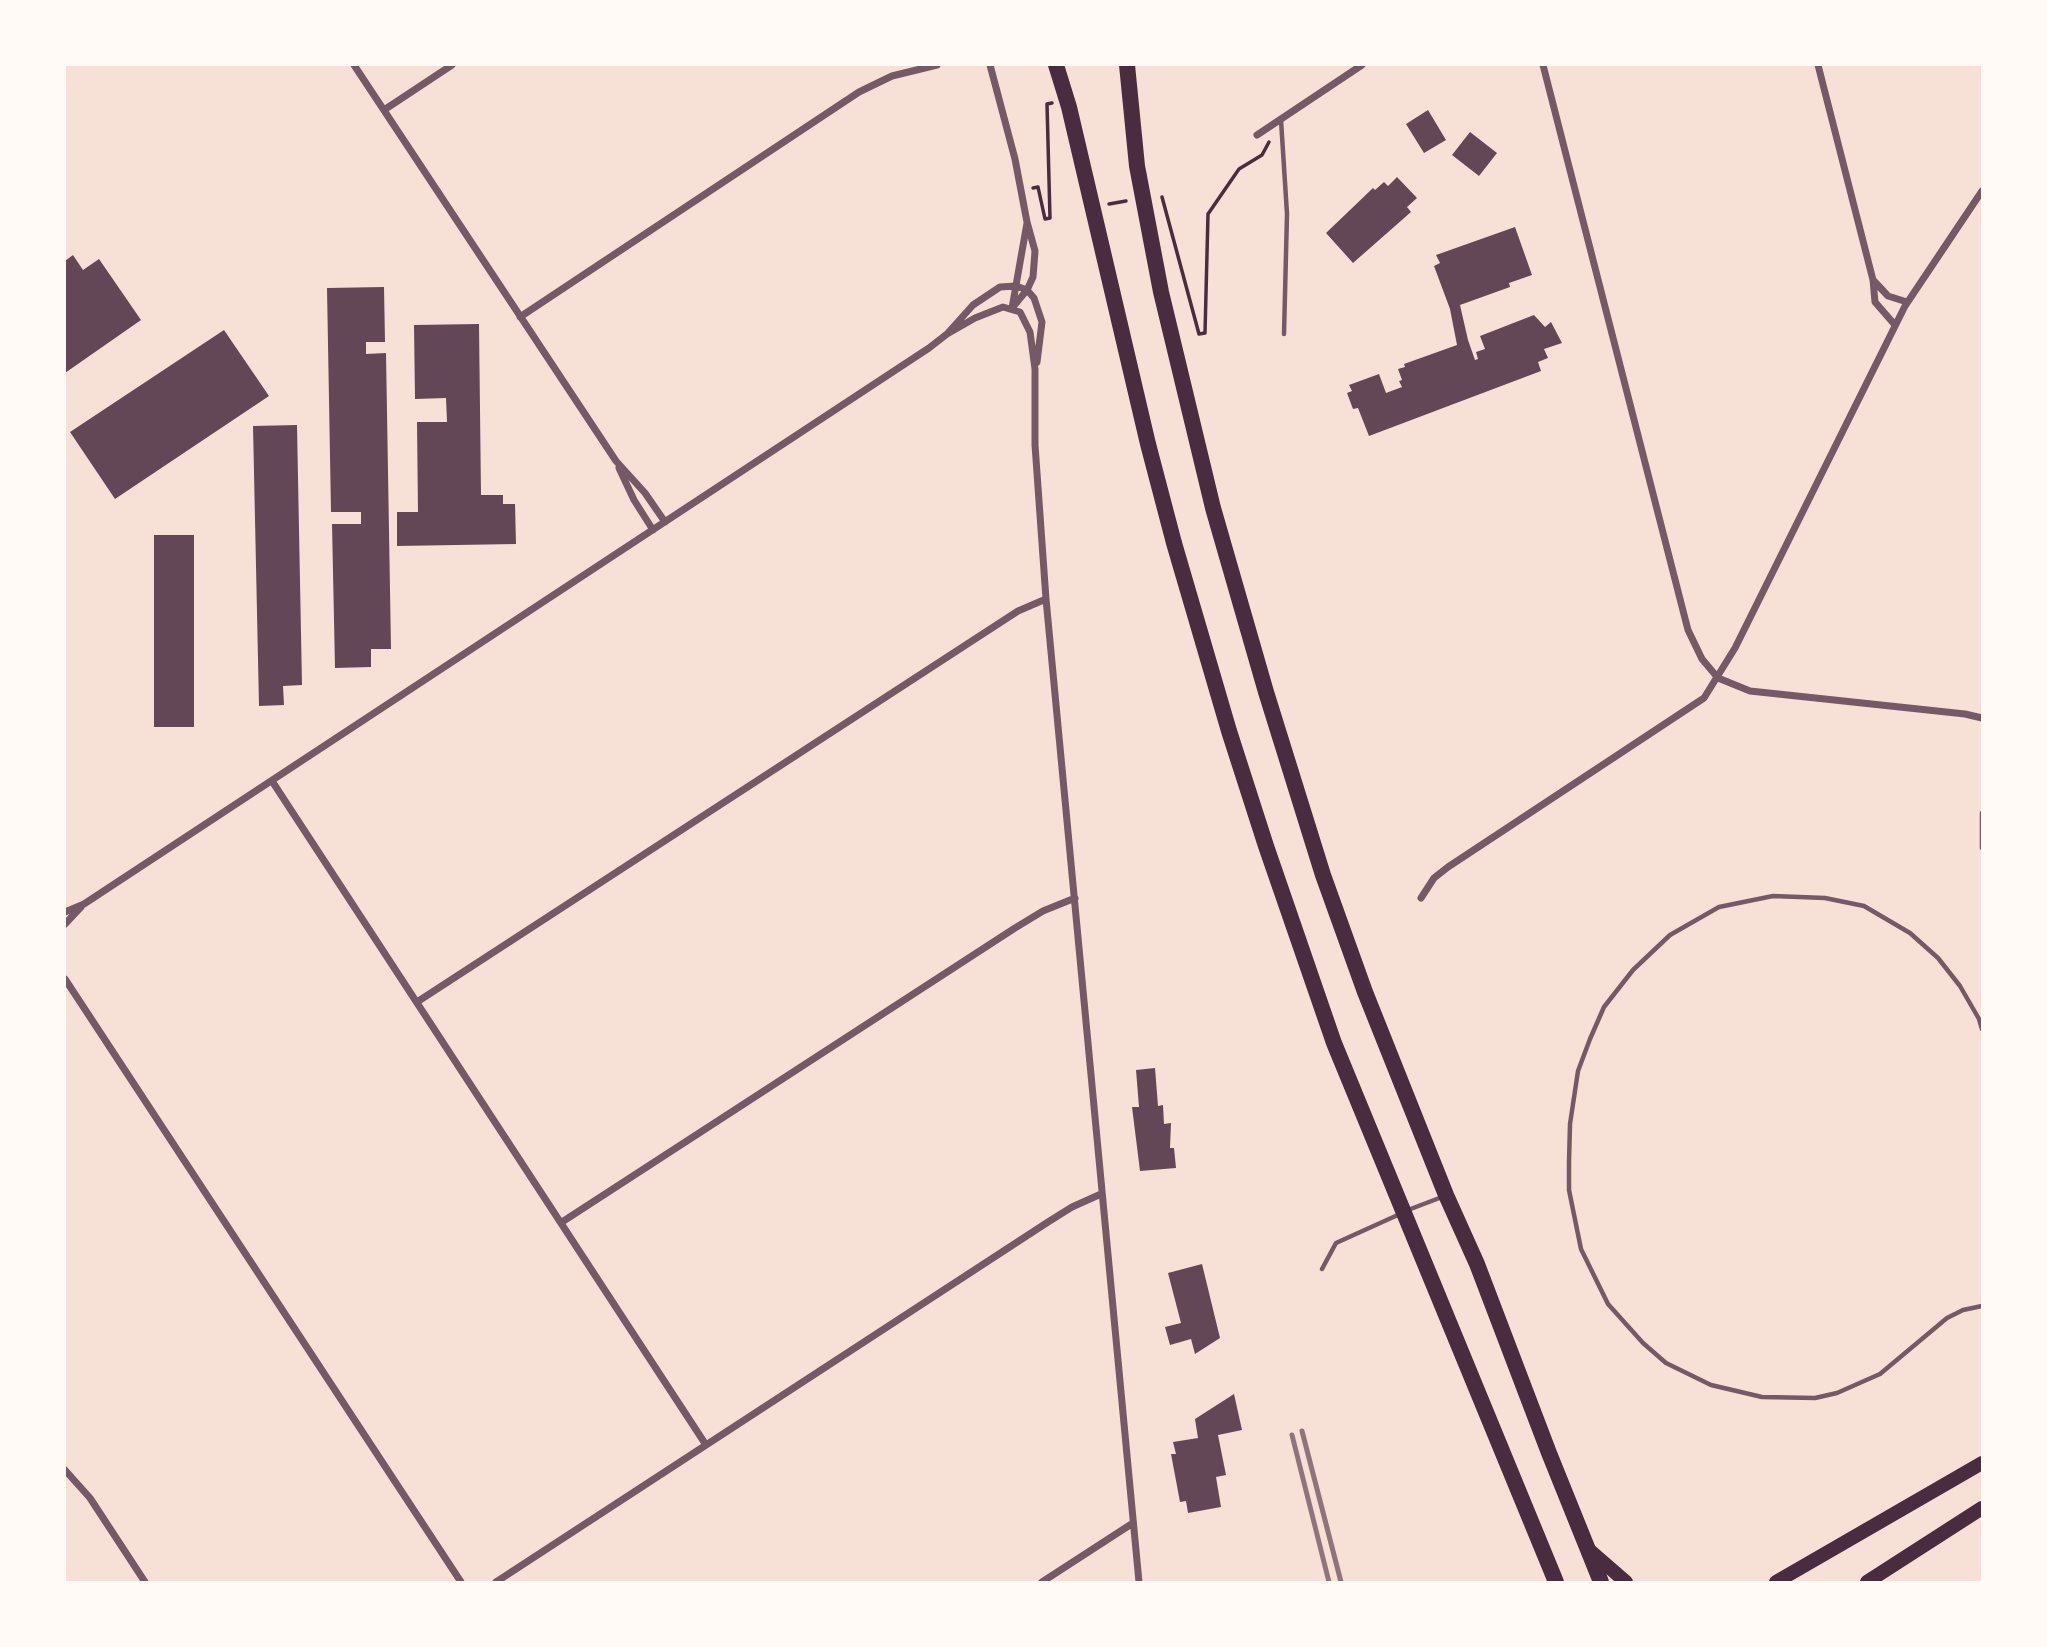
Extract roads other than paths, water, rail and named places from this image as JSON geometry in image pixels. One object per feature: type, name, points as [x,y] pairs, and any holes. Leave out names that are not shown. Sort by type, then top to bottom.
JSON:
[{"type":"highway","points":[[1056,65],[1069,107],[1151,456],[1229,731],[1266,846],[1334,1043],[1556,1582]]},
{"type":"highway","points":[[1127,65],[1137,166],[1161,292],[1221,534],[1266,692],[1323,875],[1370,1004],[1446,1195],[1482,1275],[1601,1582]]},
{"type":"main road","points":[[1776,1582],[1982,1463]]},
{"type":"main road","points":[[1867,1582],[1982,1509]]},
{"type":"main road","points":[[1587,1548],[1626,1582]]},
{"type":"street","points":[[354,65],[616,461],[653,530]]},
{"type":"street","points":[[384,110],[452,65]]},
{"type":"street","points":[[520,317],[859,92],[892,76],[937,65]]},
{"type":"street","points":[[990,65],[1035,250],[1033,277],[1027,290],[1012,309]]},
{"type":"street","points":[[1257,135],[1362,65]]},
{"type":"street","points":[[1543,65],[1688,630],[1702,659],[1718,678],[1740,689],[1982,718]]},
{"type":"street","points":[[1818,65],[1873,280],[1875,302],[1895,325]]},
{"type":"street","points":[[1421,898],[1434,878],[1448,867],[1704,698],[1718,678],[1907,302],[1982,191]]},
{"type":"street","points":[[1012,309],[1027,222]]},
{"type":"street","points":[[1873,280],[1888,296],[1907,302]]},
{"type":"street","points":[[65,912],[84,904],[929,348],[987,294],[1000,287],[1016,286],[1027,290],[1034,298],[1042,322],[1035,369],[1036,457],[1046,599],[1139,1582]]},
{"type":"street","points":[[947,334],[993,310],[1003,307],[1020,312],[1026,321],[1035,369]]},
{"type":"street","points":[[616,461],[645,493],[665,522]]},
{"type":"street","points":[[417,1002],[1018,611],[1046,599]]},
{"type":"street","points":[[272,781],[706,1445]]},
{"type":"street","points":[[562,1222],[1014,928],[1043,911],[1075,898]]},
{"type":"street","points":[[65,924],[84,904]]},
{"type":"street","points":[[65,979],[67,987],[461,1582]]},
{"type":"street","points":[[496,1582],[1048,1222],[1101,1194]]},
{"type":"street","points":[[65,1470],[90,1498],[145,1582]]},
{"type":"street","points":[[1042,1582],[1133,1523]]},
{"type":"lane","points":[[1280,120],[1287,214],[1284,334]]},
{"type":"lane","points":[[1982,813],[1982,848]]},
{"type":"lane","points":[[1982,1029],[1981,1018],[1938,958],[1910,933],[1864,906],[1825,898],[1773,896],[1719,908],[1670,935],[1633,970],[1604,1007],[1578,1071],[1570,1124],[1569,1162],[1569,1190],[1581,1249],[1608,1304],[1643,1343],[1666,1363],[1711,1385],[1775,1398],[1815,1398],[1837,1393],[1880,1374],[1947,1318],[1963,1310],[1982,1306]]},
{"type":"lane","points":[[1322,1269],[1336,1243],[1446,1195]]},
{"type":"railway","points":[[1302,1431],[1341,1582]]},
{"type":"railway","points":[[1292,1435],[1329,1582]]}]
